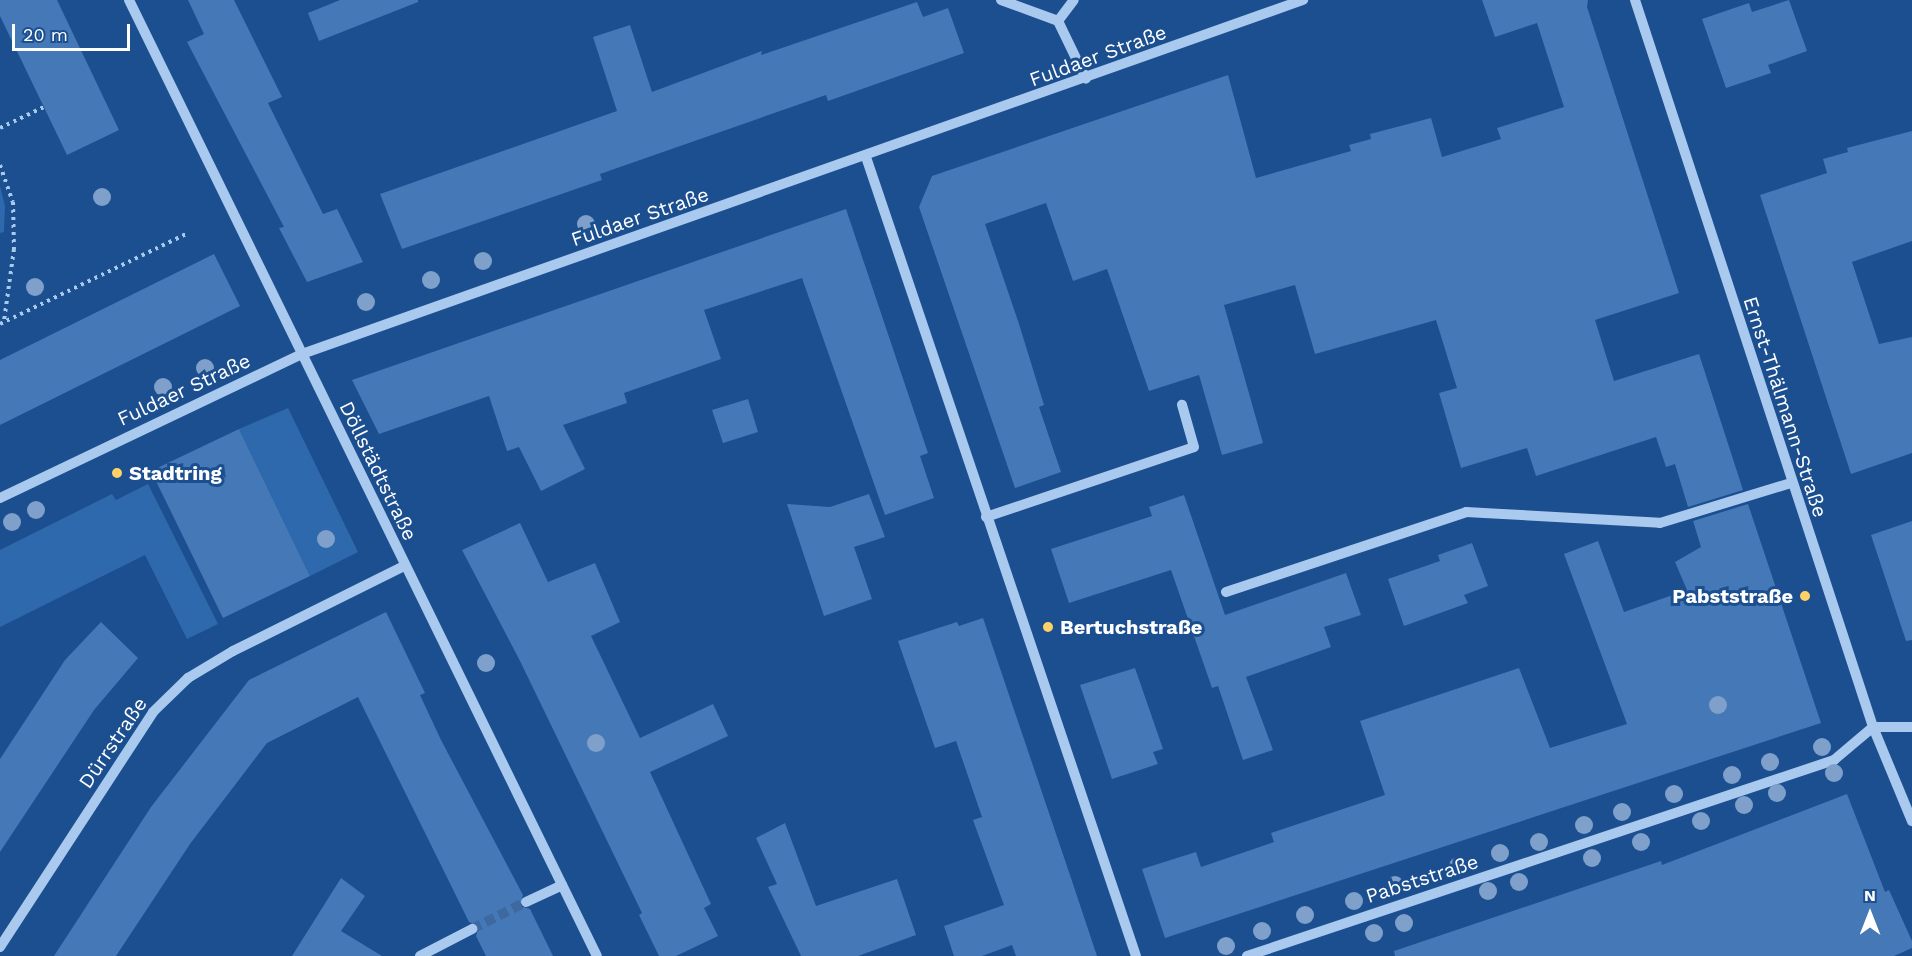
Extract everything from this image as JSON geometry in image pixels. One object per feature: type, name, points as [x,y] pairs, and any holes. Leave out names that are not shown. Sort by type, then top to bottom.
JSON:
[{"type":"street","name":"Döllstädtstraße","points":[[129,0],[404,566],[597,956]]},
{"type":"street","points":[[1001,0],[1058,21],[1086,79]]},
{"type":"street","points":[[1058,21],[1074,0]]},
{"type":"street","name":"Fuldaer Straße","points":[[0,498],[302,354],[866,157],[1303,0]]},
{"type":"street","name":"Ernst-Thälmann-Straße","points":[[1635,0],[1791,483],[1873,727],[1912,821]]},
{"type":"street","points":[[866,157],[1136,956]]},
{"type":"street","points":[[986,517],[1194,447],[1182,405]]},
{"type":"street","points":[[1226,592],[1466,512],[1660,523],[1791,483]]},
{"type":"street","name":"Dürrstraße","points":[[0,947],[153,712],[188,678],[233,651],[404,566]]},
{"type":"street","points":[[1873,727],[1912,727]]},
{"type":"street","name":"Pabststraße","points":[[1246,956],[1834,760],[1873,727]]},
{"type":"street","points":[[526,902],[562,885]]},
{"type":"street","points":[[420,956],[472,928]]},
{"type":"path","points":[[0,128],[44,107]]},
{"type":"path","points":[[0,165],[13,202],[14,249],[2,323]]},
{"type":"path","points":[[2,323],[186,234]]},
{"type":"shaded area","points":[[0,186],[5,206],[4,232],[0,233]]},
{"type":"shaded area","points":[[288,408],[358,552],[310,576],[239,429]]},
{"type":"shaded area","points":[[148,484],[218,624],[187,639],[145,555],[0,627],[0,550],[112,494],[116,500]]},
{"type":"building","points":[[0,0],[57,0],[119,130],[67,155],[0,16]]},
{"type":"building","points":[[188,0],[234,0],[282,97],[268,103],[323,214],[337,209],[363,262],[307,282],[279,228],[284,227],[187,42],[204,34]]},
{"type":"building","points":[[340,0],[418,0],[418,2],[319,41],[308,13]]},
{"type":"building","points":[[1482,0],[1588,0],[1587,7],[1679,293],[1595,320],[1614,381],[1699,354],[1743,490],[1688,507],[1675,464],[1666,467],[1656,437],[1536,476],[1527,448],[1461,468],[1439,393],[1457,388],[1436,320],[1315,354],[1295,285],[1224,305],[1263,443],[1222,455],[1199,375],[1149,391],[1107,269],[1073,281],[1046,203],[985,224],[1044,405],[1039,407],[1061,472],[1015,488],[919,207],[932,176],[1228,75],[1256,178],[1351,151],[1349,145],[1371,139],[1370,134],[1431,118],[1442,157],[1501,139],[1497,128],[1564,107],[1537,23],[1495,37]]},
{"type":"building","points":[[1789,0],[1807,51],[1768,65],[1771,73],[1726,88],[1702,19],[1749,3],[1752,12]]},
{"type":"building","points":[[917,2],[923,17],[948,8],[964,53],[828,101],[826,95],[600,174],[602,180],[402,249],[380,194],[617,111],[593,37],[630,25],[652,92],[762,51],[761,55]]},
{"type":"building","points":[[1912,131],[1912,241],[1852,262],[1879,344],[1912,337],[1912,453],[1851,474],[1760,195],[1827,173],[1823,159],[1848,152],[1847,148]]},
{"type":"building","points":[[846,209],[928,453],[920,456],[934,498],[885,515],[802,278],[704,310],[721,359],[624,393],[627,403],[563,425],[585,469],[541,491],[519,447],[507,451],[489,396],[379,434],[352,380]]},
{"type":"building","points":[[214,254],[240,306],[0,425],[0,360]]},
{"type":"building","points":[[748,399],[758,432],[723,443],[712,410]]},
{"type":"building","points":[[239,429],[310,576],[223,618],[151,471]]},
{"type":"building","points":[[869,494],[885,537],[854,547],[872,599],[824,616],[787,504],[830,507]]},
{"type":"building","points":[[1184,495],[1225,615],[1346,573],[1361,615],[1324,627],[1331,647],[1246,677],[1273,750],[1243,760],[1218,686],[1212,688],[1171,570],[1069,603],[1051,549],[1152,516],[1149,507]]},
{"type":"building","points":[[1748,504],[1821,723],[1165,938],[1142,869],[1196,852],[1201,867],[1274,842],[1271,833],[1385,795],[1360,721],[1519,668],[1550,748],[1627,724],[1564,554],[1598,541],[1624,612],[1687,590],[1675,562],[1701,547],[1693,521]]},
{"type":"building","points":[[1912,521],[1912,640],[1906,641],[1871,535]]},
{"type":"building","points":[[520,523],[548,582],[595,563],[620,622],[591,636],[640,738],[713,704],[728,736],[650,772],[711,904],[704,908],[718,936],[676,956],[659,956],[639,915],[642,913],[520,661],[462,550]]},
{"type":"building","points":[[1472,543],[1488,586],[1464,595],[1468,603],[1404,626],[1388,579],[1440,561],[1438,555]]},
{"type":"building","points":[[386,612],[425,693],[420,695],[441,740],[523,895],[520,906],[530,909],[553,956],[486,956],[476,936],[479,926],[469,922],[358,697],[267,743],[190,844],[116,956],[54,956],[151,807],[249,680]]},
{"type":"building","points":[[983,618],[1097,956],[1016,956],[1012,945],[982,956],[954,956],[944,926],[1004,905],[973,820],[982,817],[956,741],[935,748],[898,641],[957,622],[959,626]]},
{"type":"building","points":[[101,622],[138,658],[94,710],[0,852],[0,759],[65,660]]},
{"type":"building","points":[[1135,668],[1163,749],[1153,752],[1158,764],[1112,779],[1080,685]]},
{"type":"building","points":[[1847,794],[1885,892],[1889,890],[1912,941],[1912,948],[1894,956],[1395,956],[1394,951],[1661,861],[1662,865]]},
{"type":"building","points":[[785,823],[816,906],[897,879],[916,935],[858,956],[801,956],[768,887],[777,884],[756,838]]},
{"type":"building","points":[[341,878],[365,896],[341,931],[382,956],[292,956]]},
{"type":"tunnel","points":[[472,929],[526,902]]},
{"type":"place","name":"Stadtring","points":[[117,473]]},
{"type":"place","name":"Pabststraße","points":[[1805,596]]},
{"type":"place","name":"Bertuchstraße","points":[[1048,627]]}]
